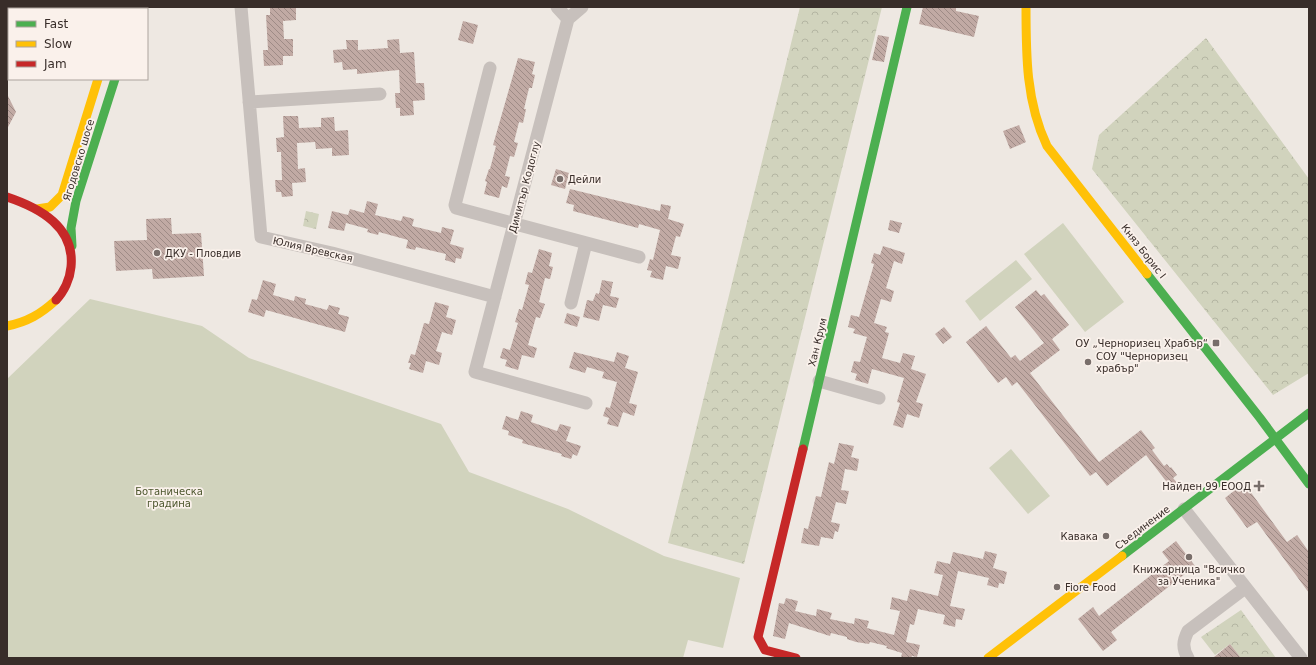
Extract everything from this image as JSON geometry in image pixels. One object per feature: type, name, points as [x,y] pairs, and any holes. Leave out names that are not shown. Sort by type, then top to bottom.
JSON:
[{"type":"street","name":"Юлия Вревская","points":[[241,7],[260,237],[332,253],[495,297]]},
{"type":"street","points":[[557,7],[568,19],[582,7]]},
{"type":"street","name":"Хан Крум","points":[[796,658],[765,650],[758,637],[907,7]]},
{"type":"street","name":"Княз Борис I","points":[[1026,7],[1025,67],[1035,118],[1040,134],[1067,172],[1114,230],[1276,439],[1309,484]]},
{"type":"street","name":"Димитър Кодоглу","points":[[568,19],[475,372],[586,403]]},
{"type":"street","points":[[490,68],[455,205],[456,208],[639,257]]},
{"type":"street","name":"Ягодовско шосе","points":[[37,209],[50,207],[62,195],[98,80]]},
{"type":"street","name":"Ягодовско шосе","points":[[7,326],[32,319],[47,308],[60,295],[70,277],[72,249],[71,228],[76,201],[115,80]]},
{"type":"street","points":[[249,102],[380,94]]},
{"type":"street","points":[[7,197],[37,209],[58,225],[72,249]]},
{"type":"street","points":[[571,303],[586,243]]},
{"type":"street","points":[[819,381],[879,398]]},
{"type":"street","name":"Съединение","points":[[988,658],[1309,413]]},
{"type":"street","points":[[1184,509],[1213,548],[1301,658]]},
{"type":"street","points":[[1188,658],[1183,649],[1183,641],[1188,631],[1245,588]]},
{"type":"green space","points":[[800,7],[882,7],[744,564],[668,543]]},
{"type":"green space","points":[[1206,38],[1309,179],[1309,373],[1273,395],[1092,169],[1099,135]]},
{"type":"green space","points":[[306,211],[319,214],[316,229],[303,226]]},
{"type":"green space","points":[[1063,223],[1124,302],[1085,332],[1024,254]]},
{"type":"green space","points":[[1016,260],[1032,279],[980,321],[965,301]]},
{"type":"green space","name":"Ботаническа градина","points":[[90,299],[202,326],[249,358],[441,424],[469,472],[568,509],[664,556],[740,578],[723,648],[688,640],[683,658],[7,658],[7,379]]},
{"type":"green space","points":[[1011,449],[1050,496],[1028,514],[989,468]]},
{"type":"green space","points":[[1241,610],[1276,658],[1241,658],[1230,644],[1215,655],[1201,637]]},
{"type":"building","points":[[270,7],[296,7],[296,20],[283,21],[284,39],[293,39],[293,56],[283,56],[283,65],[264,66],[263,50],[268,50],[266,15],[270,15]]},
{"type":"building","points":[[923,7],[956,7],[956,11],[979,16],[974,37],[919,24]]},
{"type":"building","points":[[463,21],[478,25],[473,44],[458,40]]},
{"type":"building","points":[[878,35],[889,37],[884,62],[872,60]]},
{"type":"building","points":[[399,39],[400,53],[414,52],[416,83],[424,83],[425,100],[413,101],[414,115],[400,116],[400,108],[396,108],[395,93],[400,93],[399,70],[357,74],[357,69],[343,70],[342,62],[334,63],[333,50],[347,49],[346,40],[358,40],[358,50],[388,48],[387,40]]},
{"type":"building","points":[[518,58],[535,62],[532,74],[535,75],[532,88],[529,88],[524,109],[526,109],[523,123],[519,122],[514,142],[518,143],[514,157],[510,156],[505,176],[510,177],[507,188],[502,186],[499,198],[484,194],[487,182],[485,181],[490,169],[496,146],[493,145]]},
{"type":"building","points":[[7,94],[16,112],[7,129]]},
{"type":"building","points":[[283,116],[298,116],[299,128],[321,127],[321,118],[334,117],[335,131],[348,130],[349,155],[332,156],[332,148],[316,149],[315,142],[297,143],[298,169],[305,168],[306,182],[292,183],[293,196],[282,197],[281,192],[276,192],[275,180],[282,180],[281,152],[277,152],[276,138],[284,137]]},
{"type":"building","points":[[1019,125],[1026,142],[1010,149],[1003,131]]},
{"type":"building","name":"Дейли","points":[[556,169],[569,173],[565,189],[551,185]]},
{"type":"building","points":[[570,189],[660,211],[661,204],[671,206],[668,219],[684,224],[680,237],[676,236],[671,255],[681,257],[678,269],[666,266],[663,280],[650,277],[652,271],[647,270],[650,259],[653,260],[660,230],[639,224],[638,228],[573,211],[574,205],[566,203]]},
{"type":"building","points":[[367,201],[378,204],[375,215],[401,221],[403,216],[414,219],[412,226],[441,233],[442,227],[454,230],[450,244],[464,248],[461,259],[456,258],[455,263],[445,260],[446,254],[416,247],[415,250],[406,248],[408,240],[379,232],[378,235],[367,232],[368,229],[346,223],[344,231],[328,228],[332,211],[348,215],[350,209],[364,213]]},
{"type":"building","points":[[171,218],[172,234],[201,233],[204,276],[153,279],[152,269],[116,271],[114,241],[147,240],[146,219]]},
{"type":"building","points":[[890,220],[902,223],[899,233],[888,230]]},
{"type":"building","points":[[883,246],[905,253],[902,264],[894,261],[886,288],[894,291],[891,302],[881,299],[874,323],[887,327],[885,332],[889,333],[882,358],[900,363],[903,353],[915,356],[911,369],[926,374],[916,402],[923,404],[919,418],[907,414],[903,428],[893,425],[900,403],[897,402],[904,378],[872,369],[868,384],[855,380],[857,374],[851,372],[854,361],[860,362],[867,337],[853,333],[855,329],[848,327],[851,315],[859,317],[874,264],[871,263],[874,253],[880,255]]},
{"type":"building","points":[[539,249],[552,253],[549,266],[553,267],[550,279],[545,278],[539,302],[545,304],[540,318],[536,317],[528,345],[537,348],[534,358],[522,355],[518,370],[505,366],[507,360],[500,358],[503,348],[510,350],[518,323],[515,322],[519,309],[522,310],[529,285],[525,284],[528,272],[532,273]]},
{"type":"building","points":[[263,280],[276,284],[273,295],[294,301],[295,296],[306,299],[305,304],[327,310],[329,305],[340,308],[338,314],[349,317],[345,332],[266,310],[264,317],[248,312],[252,299],[257,300]]},
{"type":"building","points":[[602,280],[613,282],[610,296],[619,298],[616,308],[603,305],[599,321],[583,317],[587,300],[593,301],[596,293],[599,294]]},
{"type":"building","points":[[1036,290],[1041,296],[1044,294],[1069,325],[1052,339],[1060,350],[1030,373],[1099,462],[1141,430],[1155,448],[1152,450],[1164,466],[1167,464],[1177,475],[1173,478],[1178,484],[1172,489],[1146,455],[1107,486],[1096,472],[1090,476],[1017,382],[1012,386],[1006,377],[998,383],[966,342],[986,326],[1011,358],[1015,355],[1020,361],[1044,343],[1015,307]]},
{"type":"building","points":[[435,302],[449,306],[446,317],[456,320],[452,335],[442,332],[436,351],[442,353],[439,365],[426,361],[423,373],[409,369],[411,363],[408,363],[411,354],[415,355],[424,323],[429,324]]},
{"type":"building","points":[[567,313],[580,317],[577,327],[564,323]]},
{"type":"building","points":[[944,327],[952,337],[943,344],[935,334]]},
{"type":"building","points":[[574,352],[614,362],[617,352],[629,356],[625,368],[638,372],[629,403],[637,405],[634,416],[623,412],[618,427],[607,424],[609,418],[603,416],[606,407],[610,408],[617,382],[602,378],[604,372],[587,367],[585,373],[569,368]]},
{"type":"building","points":[[521,411],[533,415],[531,422],[557,431],[560,424],[571,427],[566,441],[581,446],[577,456],[573,454],[571,459],[561,456],[562,454],[522,443],[523,440],[508,435],[509,431],[502,429],[506,416],[518,420]]},
{"type":"building","points":[[839,443],[854,446],[851,457],[859,459],[857,471],[845,469],[841,490],[849,491],[846,504],[836,502],[831,522],[840,524],[838,532],[835,531],[833,539],[821,537],[819,546],[801,543],[804,528],[808,529],[816,496],[821,497],[829,462],[834,464]]},
{"type":"building","points":[[1244,483],[1287,542],[1297,535],[1309,552],[1309,593],[1257,522],[1247,528],[1225,498]]},
{"type":"building","points":[[1176,541],[1195,566],[1111,632],[1117,640],[1103,651],[1078,619],[1093,607],[1099,616],[1169,561],[1162,552]]},
{"type":"building","points":[[985,551],[997,554],[993,568],[1007,572],[1004,584],[999,583],[998,588],[987,585],[989,578],[958,571],[950,606],[965,609],[962,620],[956,619],[955,627],[943,624],[945,615],[918,609],[914,625],[910,624],[906,642],[920,645],[917,657],[912,656],[911,658],[901,658],[902,653],[886,648],[887,646],[870,642],[869,644],[856,642],[847,639],[847,637],[831,633],[830,636],[789,623],[785,639],[773,636],[779,603],[784,604],[786,598],[798,601],[795,611],[816,616],[817,609],[832,613],[830,619],[854,624],[855,618],[869,621],[867,628],[894,635],[900,611],[890,609],[892,597],[907,601],[910,589],[938,596],[943,575],[934,573],[937,561],[950,564],[953,552],[983,559]]},
{"type":"building","points":[[1230,644],[1241,658],[1213,658]]},
{"type":"traffic: fast","points":[[803,449],[907,7]]},
{"type":"traffic: fast","points":[[72,246],[71,228],[76,201],[115,80]]},
{"type":"traffic: fast","points":[[1147,274],[1260,418],[1309,484]]},
{"type":"traffic: fast","points":[[1122,556],[1309,413]]},
{"type":"traffic: slow","points":[[1026,7],[1026,43],[1031,95],[1040,129],[1047,146],[1147,274]]},
{"type":"traffic: slow","points":[[37,209],[50,207],[62,195],[98,80]]},
{"type":"traffic: slow","points":[[7,326],[33,317],[56,300]]},
{"type":"traffic: slow","points":[[988,658],[1122,556]]},
{"type":"traffic: jam","points":[[7,197],[43,213],[61,230],[67,241],[71,253],[71,267],[68,281],[56,300]]},
{"type":"traffic: jam","points":[[796,658],[765,650],[758,637],[803,449]]},
{"type":"place","name":"Дейли","points":[[560,179]]},
{"type":"place","name":"ДКУ - Пловдив","points":[[157,253]]},
{"type":"place","name":"ОУ „Черноризец Храбър“","points":[[1216,343]]},
{"type":"place","name":"СОУ \"Черноризец храбър\"","points":[[1088,362]]},
{"type":"place","name":"Найден 99 ЕООД","points":[[1259,486]]},
{"type":"place","name":"Кавака","points":[[1106,536]]},
{"type":"place","name":"Книжарница \"Всичко за Ученика\"","points":[[1189,557]]},
{"type":"place","name":"Fiore Food","points":[[1057,587]]}]
